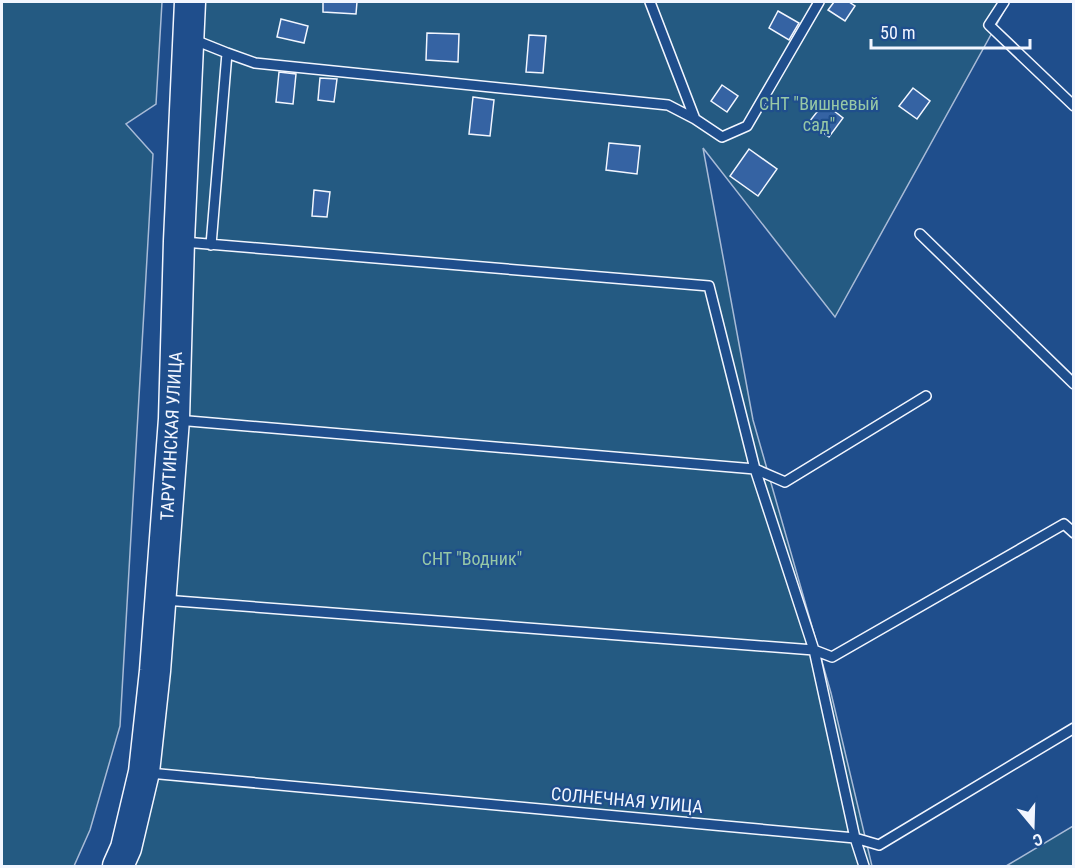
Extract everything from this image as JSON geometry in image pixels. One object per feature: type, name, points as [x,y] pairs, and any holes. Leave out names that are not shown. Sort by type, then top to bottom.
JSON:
[{"type":"main road","name":"ТАРУТИНСКАЯ УЛИЦА","points":[[118,867],[126,848],[144,772],[155,671],[174,419],[179,241],[190,2]]},
{"type":"lane","points":[[650,2],[695,119]]},
{"type":"lane","points":[[187,37],[255,63],[668,105],[722,137],[747,126],[819,2]]},
{"type":"lane","points":[[1004,2],[989,25],[1074,106]]},
{"type":"lane","points":[[211,245],[227,53]]},
{"type":"lane","points":[[920,234],[1074,384]]},
{"type":"lane","points":[[179,241],[709,285],[755,469],[814,650],[855,838],[864,867]]},
{"type":"lane","points":[[174,419],[755,469],[785,482],[926,396]]},
{"type":"lane","points":[[160,599],[814,650],[832,657],[1064,524],[1074,533]]},
{"type":"lane","name":"СОЛНЕЧНАЯ УЛИЦА","points":[[144,772],[855,838],[879,845],[1074,728]]},
{"type":"green space","points":[[2,2],[162,2],[156,104],[126,124],[153,154],[120,726],[90,830],[74,866],[2,866]]},
{"type":"green space","name":"СНТ \"Водник\"","points":[[202,2],[1009,2],[835,317],[703,148],[753,420],[831,693],[872,866],[119,866],[126,848]]},
{"type":"green space","points":[[1073,826],[1073,866],[1006,866]]},
{"type":"building","points":[[323,2],[357,2],[356,14],[323,12]]},
{"type":"building","points":[[834,2],[849,2],[855,6],[845,21],[828,10]]},
{"type":"building","points":[[778,11],[799,23],[789,40],[769,28]]},
{"type":"building","points":[[281,19],[308,26],[304,43],[277,37]]},
{"type":"building","points":[[427,33],[459,34],[458,62],[426,60]]},
{"type":"building","points":[[529,35],[546,36],[543,73],[526,72]]},
{"type":"building","points":[[279,72],[296,74],[293,104],[276,102]]},
{"type":"building","points":[[320,78],[337,79],[334,102],[318,100]]},
{"type":"building","points":[[722,85],[738,96],[727,112],[711,101]]},
{"type":"building","points":[[913,88],[930,101],[917,119],[899,106]]},
{"type":"building","points":[[473,97],[494,100],[490,136],[469,134]]},
{"type":"building","points":[[824,103],[843,118],[829,137],[809,122]]},
{"type":"building","points":[[609,143],[640,146],[637,174],[606,170]]},
{"type":"building","points":[[749,149],[777,169],[758,196],[730,176]]},
{"type":"building","points":[[314,190],[330,192],[327,217],[312,216]]},
{"type":"park label","name":"СНТ \"Вишневый сад\"","points":[[819,113]]}]
